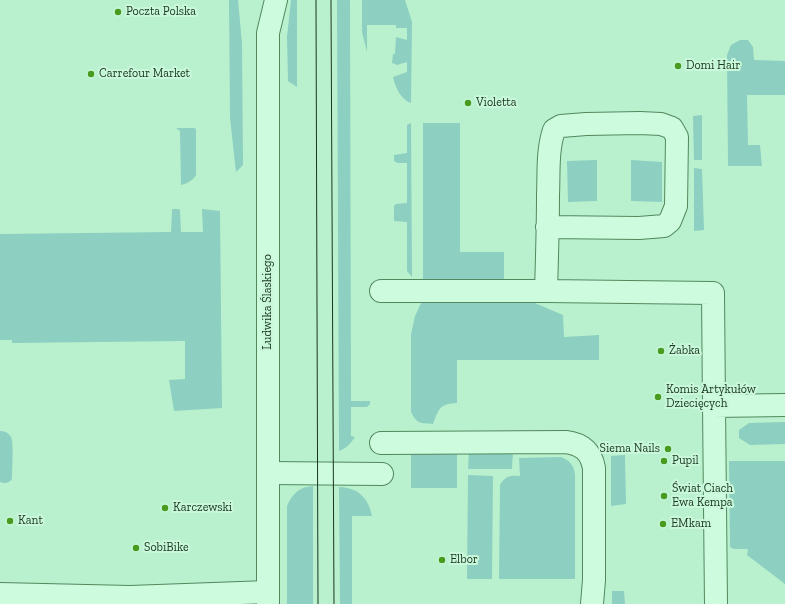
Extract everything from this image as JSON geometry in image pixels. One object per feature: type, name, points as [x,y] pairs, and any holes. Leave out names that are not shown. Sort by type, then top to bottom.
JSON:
[{"type":"street","points":[[264,0],[268,33]]},
{"type":"street","name":"Ludwika Ślaskiego","points":[[268,598],[268,33],[276,0]]},
{"type":"street","points":[[546,291],[547,227],[549,155],[550,142],[554,130],[561,126],[586,124],[661,124],[672,128],[677,138],[676,206],[670,221],[664,226],[639,228],[547,227]]},
{"type":"street","points":[[381,291],[546,291],[713,294],[716,604]]},
{"type":"street","points":[[714,406],[785,405]]},
{"type":"street","points":[[381,443],[566,442],[582,446],[590,456],[594,468],[594,580],[592,604]]},
{"type":"street","points":[[268,473],[382,474]]},
{"type":"street","points":[[0,594],[268,598]]},
{"type":"street","points":[[108,604],[130,597]]},
{"type":"shaded area","points":[[229,0],[238,0],[242,43],[243,165],[236,172],[230,118]]},
{"type":"shaded area","points":[[291,0],[297,0],[297,87],[288,81],[287,37]]},
{"type":"shaded area","points":[[337,0],[350,0],[351,401],[370,401],[370,404],[367,407],[351,407],[351,436],[355,437],[348,446],[339,451]]},
{"type":"shaded area","points":[[362,0],[405,0],[412,22],[411,103],[404,99],[399,93],[393,77],[407,72],[407,62],[397,65],[392,63],[393,54],[395,54],[396,37],[407,40],[407,28],[396,28],[396,25],[367,25],[367,52],[362,32]]},
{"type":"shaded area","points":[[740,40],[748,40],[753,47],[754,60],[785,61],[785,95],[747,95],[748,145],[760,145],[762,166],[728,166],[727,55],[731,45]]},
{"type":"shaded area","points":[[702,115],[702,160],[694,160],[693,116]]},
{"type":"shaded area","points":[[411,123],[412,277],[407,271],[407,222],[394,221],[394,206],[396,204],[407,203],[407,163],[398,163],[394,161],[394,155],[407,153],[407,125]]},
{"type":"shaded area","points":[[423,123],[460,123],[460,252],[504,252],[504,280],[423,281]]},
{"type":"shaded area","points":[[176,128],[195,128],[196,130],[196,175],[190,182],[181,185],[180,131]]},
{"type":"shaded area","points":[[597,160],[597,201],[568,202],[567,161]]},
{"type":"shaded area","points":[[631,160],[662,162],[662,202],[631,201]]},
{"type":"shaded area","points":[[694,168],[702,169],[704,230],[694,231]]},
{"type":"shaded area","points":[[172,209],[180,210],[181,232],[203,232],[202,209],[220,211],[222,408],[174,411],[169,380],[185,379],[185,341],[12,343],[12,340],[0,340],[0,234],[171,232]]},
{"type":"shaded area","points":[[523,298],[563,315],[564,337],[599,335],[599,360],[457,360],[457,403],[440,408],[433,424],[417,421],[411,412],[411,334],[415,316],[423,299]]},
{"type":"shaded area","points":[[785,422],[785,444],[750,445],[739,438],[739,430],[749,423]]},
{"type":"shaded area","points":[[0,431],[9,434],[12,440],[12,479],[5,483],[0,482]]},
{"type":"shaded area","points":[[469,451],[513,451],[512,469],[468,469]]},
{"type":"shaded area","points":[[411,453],[457,453],[457,488],[411,488]]},
{"type":"shaded area","points":[[625,455],[626,504],[611,506],[611,456]]},
{"type":"shaded area","points":[[561,457],[571,464],[575,475],[575,579],[499,579],[500,485],[508,477],[520,476],[519,458]]},
{"type":"shaded area","points":[[729,461],[785,461],[785,584],[747,555],[748,549],[734,549],[730,547]]},
{"type":"shaded area","points":[[468,475],[493,476],[492,579],[467,579]]},
{"type":"shaded area","points":[[313,486],[313,604],[287,604],[287,506],[291,498],[297,492],[304,488]]},
{"type":"shaded area","points":[[339,487],[352,489],[361,495],[368,504],[372,516],[352,516],[352,604],[340,604]]},
{"type":"shaded area","points":[[612,591],[624,591],[625,604],[612,604]]},
{"type":"tram line","points":[[316,0],[318,604]]},
{"type":"tram line","points":[[331,0],[334,604]]},
{"type":"place","name":"Poczta Polska","points":[[118,12]]},
{"type":"place","name":"Domi Hair","points":[[678,66]]},
{"type":"place","name":"Carrefour Market","points":[[91,74]]},
{"type":"place","name":"Violetta","points":[[468,103]]},
{"type":"place","name":"Żabka","points":[[661,351]]},
{"type":"place","name":"Komis Artykułów Dziecięcych","points":[[658,397]]},
{"type":"place","name":"Siema Nails","points":[[668,449]]},
{"type":"place","name":"Pupil","points":[[664,461]]},
{"type":"place","name":"Świat Ciach Ewa Kempa","points":[[664,496]]},
{"type":"place","name":"Karczewski","points":[[165,508]]},
{"type":"place","name":"Kant","points":[[10,521]]},
{"type":"place","name":"EMkam","points":[[663,524]]},
{"type":"place","name":"SobiBike","points":[[136,548]]},
{"type":"place","name":"Elbor","points":[[442,560]]}]
